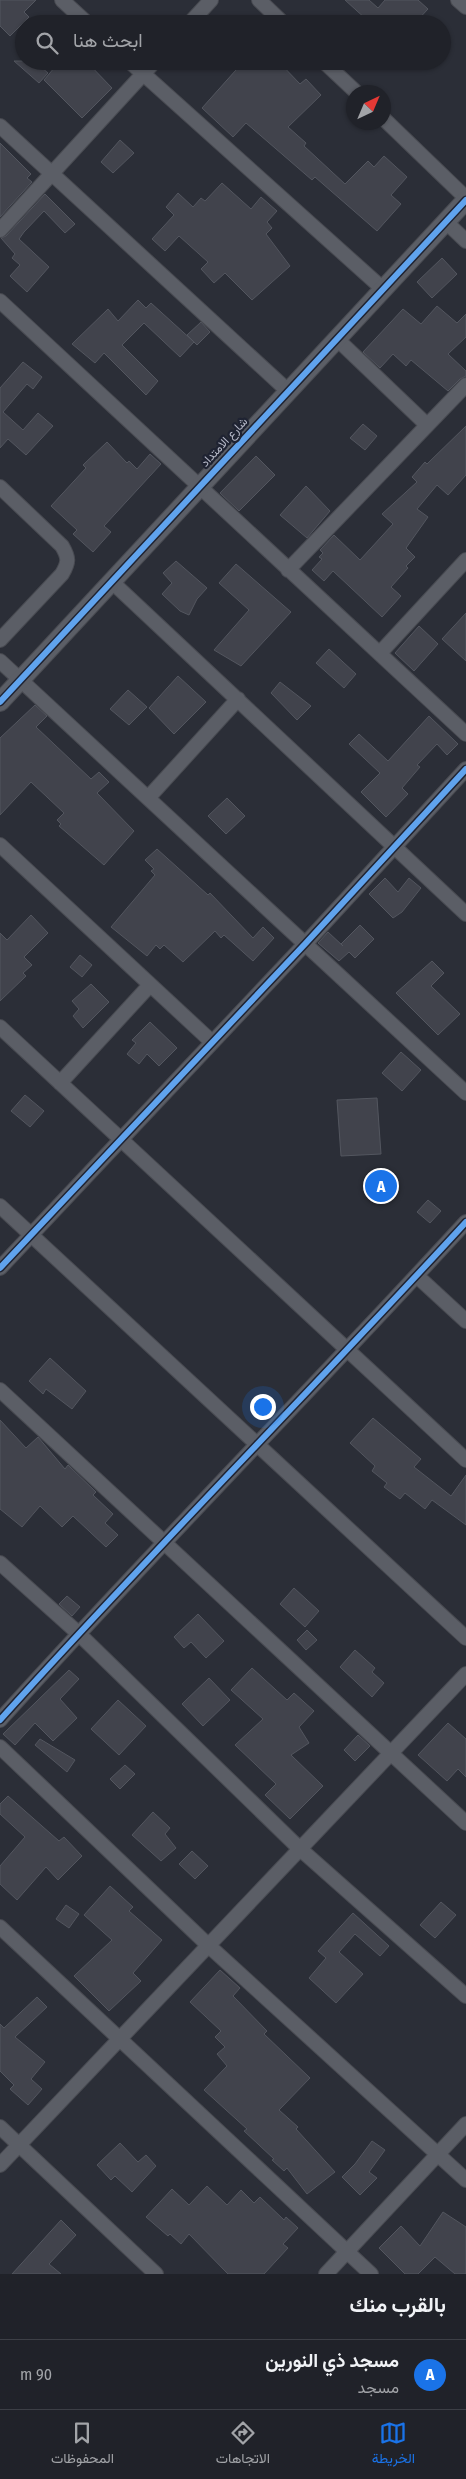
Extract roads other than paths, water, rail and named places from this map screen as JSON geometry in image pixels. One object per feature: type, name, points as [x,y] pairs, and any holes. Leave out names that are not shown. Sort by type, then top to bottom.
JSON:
[{"type":"street","points":[[62,0],[78,15]]},
{"type":"street","points":[[197,15],[211,0]]},
{"type":"street","points":[[259,0],[275,15]]},
{"type":"street","points":[[458,0],[466,7]]},
{"type":"street","points":[[139,70],[383,290]]},
{"type":"street","points":[[0,230],[147,70]]},
{"type":"street","points":[[333,70],[349,85]]},
{"type":"street","points":[[0,126],[288,391]]},
{"type":"street","points":[[391,126],[466,199]]},
{"type":"street","name":"شارع الامتداد","points":[[0,702],[198,486],[466,199]]},
{"type":"street","points":[[446,222],[466,241]]},
{"type":"street","points":[[0,301],[466,734]]},
{"type":"street","points":[[337,339],[427,426]]},
{"type":"street","points":[[288,570],[466,385]]},
{"type":"street","points":[[0,487],[62,546],[68,556],[68,564],[62,574],[0,640]]},
{"type":"street","points":[[380,653],[466,560]]},
{"type":"street","points":[[111,581],[466,914]]},
{"type":"street","points":[[0,662],[466,1093]]},
{"type":"street","points":[[148,798],[238,699]]},
{"type":"street","points":[[0,1268],[305,944],[466,769]]},
{"type":"street","points":[[0,845],[212,1042]]},
{"type":"street","points":[[60,1083],[150,985]]},
{"type":"street","points":[[0,1027],[349,1349],[466,1460]]},
{"type":"street","points":[[0,1206],[466,1638]]},
{"type":"street","points":[[0,1720],[78,1633],[165,1544],[466,1222]]},
{"type":"street","points":[[417,1276],[466,1321]]},
{"type":"street","points":[[0,1390],[466,1822]]},
{"type":"street","points":[[0,1563],[78,1633],[299,1848],[466,1996]]},
{"type":"street","points":[[0,2165],[466,1674]]},
{"type":"street","points":[[0,1747],[209,1946],[466,2180]]},
{"type":"street","points":[[0,1927],[371,2274]]},
{"type":"street","points":[[326,2274],[466,2124]]},
{"type":"street","points":[[0,2128],[156,2274]]},
{"type":"place","name":"مسجد ذي النورين","points":[[381,1186]]}]
